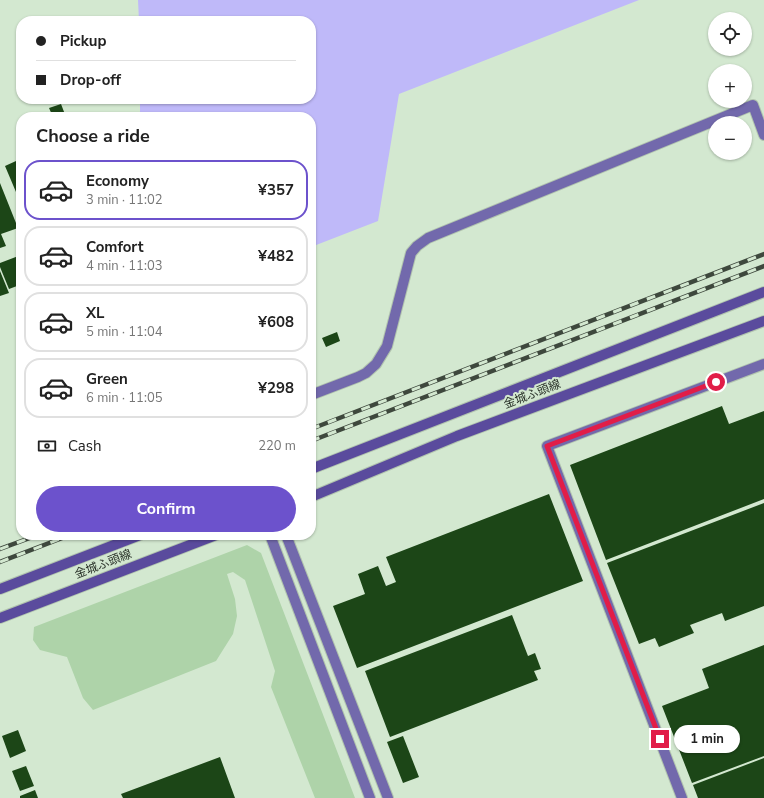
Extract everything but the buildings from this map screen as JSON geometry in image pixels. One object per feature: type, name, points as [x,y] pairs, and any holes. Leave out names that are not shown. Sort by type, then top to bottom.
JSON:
[{"type":"main road","name":"金城ふ頭線","points":[[316,467],[764,292]]},
{"type":"main road","name":"金城ふ頭線","points":[[316,495],[458,436],[764,321]]},
{"type":"main road","name":"金城ふ頭線","points":[[0,589],[127,540]]},
{"type":"main road","name":"金城ふ頭線","points":[[0,618],[203,540]]},
{"type":"street","points":[[316,394],[358,377],[366,373],[376,364],[387,346],[411,253],[417,246],[428,238],[753,105],[764,135]]},
{"type":"street","points":[[682,798],[547,446],[764,364]]},
{"type":"street","points":[[272,540],[370,798]]},
{"type":"street","points":[[288,540],[388,798]]},
{"type":"green space","points":[[247,545],[261,553],[355,798],[315,798],[271,687],[275,671],[245,580],[233,572],[227,574],[235,599],[237,616],[233,634],[216,661],[93,710],[83,698],[67,657],[40,650],[33,640],[34,627]]},
{"type":"shaded area","points":[[138,0],[639,0],[399,94],[378,221],[316,245],[316,112],[140,112],[140,104],[316,104],[316,16],[139,16]]},
{"type":"railway","points":[[316,427],[764,254]]},
{"type":"railway","points":[[316,439],[764,266]]},
{"type":"railway","points":[[0,549],[24,540]]},
{"type":"railway","points":[[0,562],[57,540]]},
{"type":"route","points":[[660,739],[547,446],[716,382]]}]
